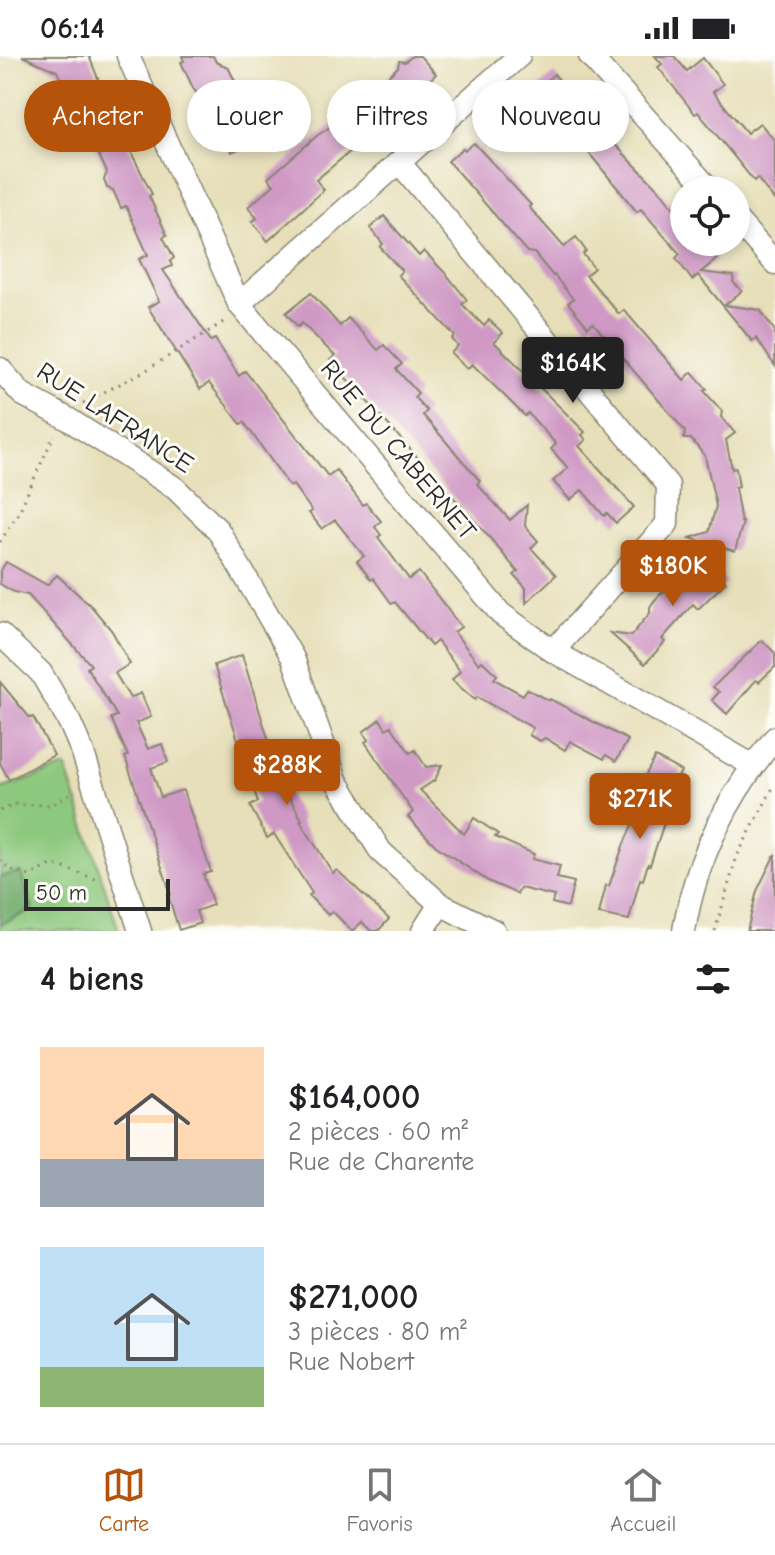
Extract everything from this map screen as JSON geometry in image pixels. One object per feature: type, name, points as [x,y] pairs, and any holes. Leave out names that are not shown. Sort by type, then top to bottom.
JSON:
[{"type":"street","name":"RUE DU CABERNET","points":[[128,56],[239,304],[501,614],[553,651],[752,765]]},
{"type":"street","points":[[239,304],[519,56]]},
{"type":"street","points":[[590,56],[697,176]]},
{"type":"street","points":[[399,162],[668,485],[667,524],[553,651]]},
{"type":"street","points":[[750,235],[775,263]]},
{"type":"street","name":"RUE LAFRANCE","points":[[0,369],[22,394],[68,419],[175,488],[218,530],[293,658],[336,780],[381,852],[440,904],[494,931]]},
{"type":"street","points":[[0,634],[41,673],[70,723],[140,931]]},
{"type":"street","points":[[684,931],[689,901],[710,844],[734,794],[752,765],[775,738]]},
{"type":"street","points":[[423,931],[440,904]]},
{"type":"path","points":[[105,392],[224,322],[239,304]]},
{"type":"path","points":[[0,542],[18,514],[48,450]]},
{"type":"path","points":[[0,811],[16,804],[52,805],[91,779]]},
{"type":"path","points":[[715,931],[737,856],[775,784]]},
{"type":"path","points":[[0,860],[9,869],[30,876],[53,864],[106,884],[123,878]]},
{"type":"green space","points":[[66,767],[119,931],[0,931],[0,925],[33,909],[20,872],[0,877],[0,789]]},
{"type":"green space","points":[[20,872],[33,909],[0,925],[0,877]]},
{"type":"building","points":[[22,56],[89,56],[99,80],[61,80],[57,71]]},
{"type":"building","points":[[182,56],[213,56],[216,62],[228,67],[234,80],[189,80],[181,62],[184,61]]},
{"type":"building","points":[[412,56],[420,56],[436,74],[430,80],[384,80],[398,67],[399,61],[405,62]]},
{"type":"building","points":[[655,56],[674,56],[687,71],[703,58],[723,84],[713,92],[747,133],[760,123],[775,141],[775,201],[757,178],[754,181],[698,112],[695,114],[658,67],[662,64]]},
{"type":"building","points":[[327,129],[327,152],[350,152],[316,180],[324,190],[268,241],[252,222],[257,218],[248,207],[274,185],[268,178],[298,152],[311,152],[311,141]]},
{"type":"building","points":[[472,145],[472,152],[482,152],[564,247],[576,237],[586,251],[583,254],[594,268],[586,275],[619,314],[624,310],[684,380],[692,372],[722,411],[721,417],[735,433],[726,440],[732,469],[736,468],[739,487],[735,488],[743,522],[735,551],[690,538],[709,532],[716,506],[705,456],[691,439],[684,439],[685,431],[593,323],[588,327],[568,303],[573,299],[554,275],[534,253],[527,252],[448,161],[463,148],[465,150]]},
{"type":"building","points":[[97,152],[131,152],[152,194],[149,196],[167,235],[163,237],[174,258],[170,261],[172,266],[163,270],[211,341],[215,339],[239,376],[245,371],[328,476],[336,470],[363,505],[366,503],[381,521],[375,527],[381,535],[378,537],[409,579],[419,572],[461,627],[454,632],[479,664],[482,661],[497,675],[494,679],[523,695],[527,689],[628,740],[616,761],[606,755],[604,759],[570,741],[565,750],[545,738],[540,741],[529,735],[533,728],[477,697],[475,700],[452,680],[460,671],[437,641],[431,646],[395,602],[392,604],[373,578],[371,580],[357,561],[364,556],[335,520],[322,529],[309,513],[312,511],[293,485],[290,487],[244,422],[241,424],[209,383],[200,389],[148,307],[159,301],[139,259],[148,255],[126,206],[121,208],[113,190],[107,188],[104,180],[107,172]]},
{"type":"building","points":[[588,152],[622,152],[661,192],[670,203],[670,242],[641,209],[637,212]]},
{"type":"building","points":[[384,216],[419,256],[424,251],[447,275],[467,300],[462,304],[484,326],[489,320],[503,333],[494,342],[585,432],[582,435],[586,440],[579,446],[634,507],[616,523],[607,513],[604,516],[582,490],[570,500],[553,481],[568,468],[551,449],[556,444],[528,413],[525,416],[472,364],[467,369],[451,353],[458,346],[452,339],[455,336],[398,275],[402,271],[380,247],[383,244],[370,228]]},
{"type":"building","points":[[714,256],[717,259],[701,272],[734,276],[733,282],[742,291],[725,305],[760,310],[775,331],[775,366],[756,338],[752,341],[698,275],[692,280],[676,258]]},
{"type":"building","points":[[311,293],[340,326],[348,318],[378,350],[384,345],[402,364],[396,369],[418,393],[414,397],[427,411],[423,415],[480,481],[477,484],[510,520],[527,505],[525,526],[538,541],[531,548],[556,575],[526,603],[526,588],[514,575],[518,572],[490,538],[330,360],[335,356],[302,323],[298,327],[286,313]]},
{"type":"building","points":[[698,555],[726,582],[698,609],[693,604],[645,664],[610,633],[631,636],[650,613],[654,601]]},
{"type":"building","points":[[6,562],[47,585],[57,575],[92,607],[112,631],[130,664],[115,673],[130,698],[141,693],[151,717],[136,723],[148,749],[162,744],[168,762],[151,768],[161,797],[183,790],[211,872],[203,874],[213,905],[196,911],[200,923],[179,930],[168,895],[171,894],[125,757],[128,756],[111,718],[117,716],[87,668],[91,665],[28,595],[0,584],[0,572]]},
{"type":"building","points":[[762,640],[775,653],[775,667],[759,682],[756,680],[727,714],[712,700],[719,692],[713,687]]},
{"type":"building","points":[[242,655],[285,789],[300,821],[333,873],[337,870],[389,919],[378,931],[371,931],[362,922],[352,931],[332,911],[328,915],[309,896],[312,893],[274,834],[267,838],[250,806],[258,802],[214,665]]},
{"type":"building","points":[[0,682],[30,718],[33,717],[54,755],[9,780],[0,763]]},
{"type":"building","points":[[380,719],[386,729],[391,726],[410,753],[415,750],[426,767],[442,765],[435,780],[420,790],[464,834],[474,818],[498,834],[495,837],[534,854],[532,859],[560,866],[557,878],[574,882],[568,907],[552,903],[554,896],[520,888],[517,894],[488,881],[436,846],[408,817],[413,812],[365,742],[369,740],[363,732]]},
{"type":"building","points":[[655,757],[681,771],[664,809],[668,811],[650,865],[643,880],[640,879],[629,920],[599,914],[606,885],[609,886],[648,788],[641,784]]},
{"type":"building","points":[[775,854],[775,931],[747,931],[757,891]]}]
